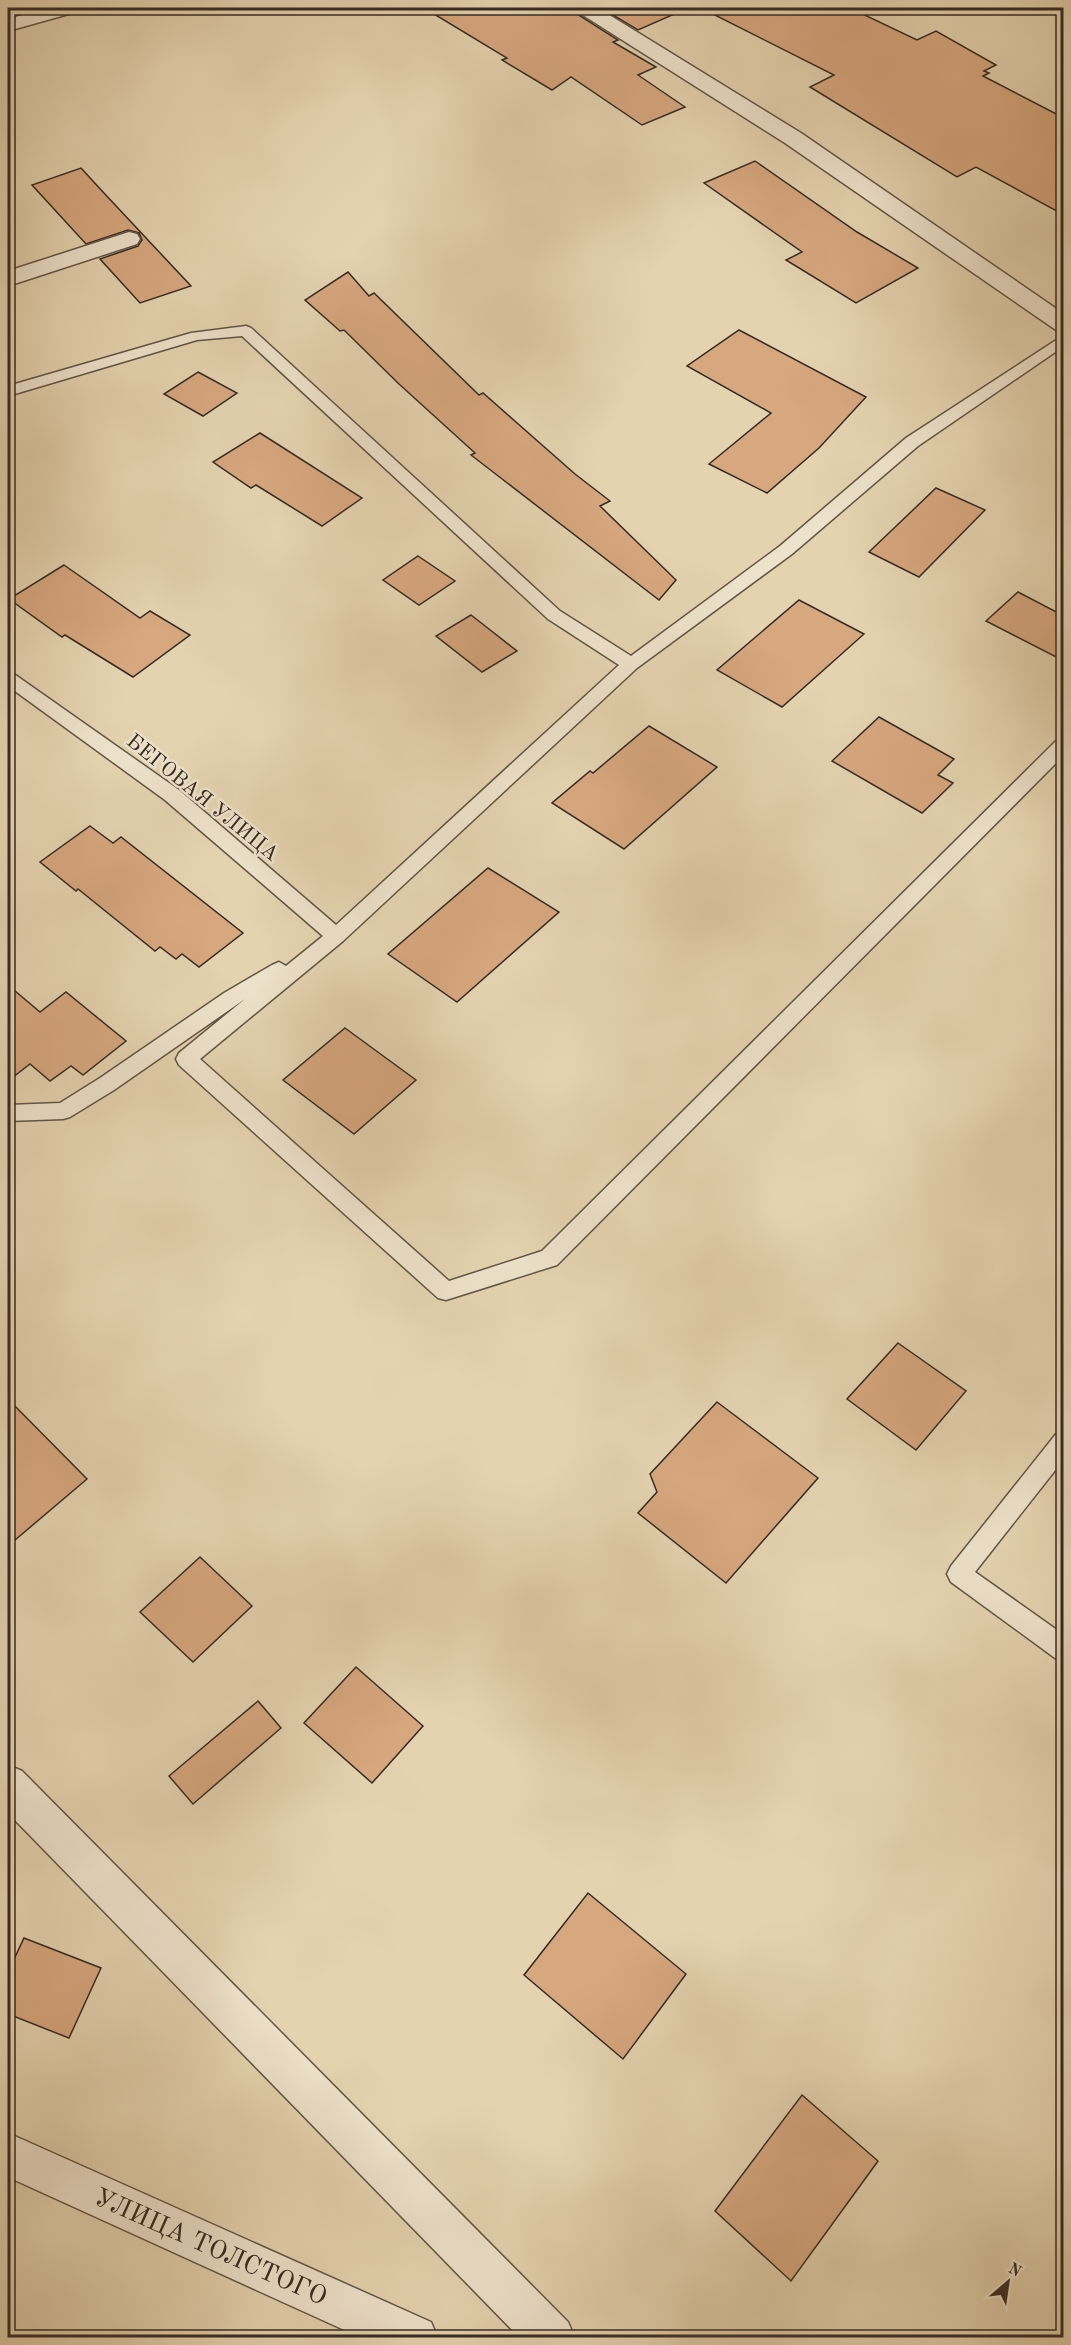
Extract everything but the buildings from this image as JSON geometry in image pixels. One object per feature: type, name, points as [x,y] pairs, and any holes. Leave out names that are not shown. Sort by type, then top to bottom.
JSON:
[{"type":"street","points":[[8,25],[69,8]]},
{"type":"street","points":[[585,8],[793,138],[1064,325]]},
{"type":"street","points":[[8,279],[129,239]]},
{"type":"street","points":[[8,1785],[552,2337]]},
{"type":"street","name":"УЛИЦА ТОЛСТОГО","points":[[8,2155],[415,2337]]},
{"type":"lane","points":[[8,391],[196,336],[246,331],[554,615],[631,664]]},
{"type":"lane","points":[[1064,339],[912,442],[786,550],[631,664],[336,936],[186,1059],[446,1291],[549,1258],[1064,744]]},
{"type":"lane","name":"БЕГОВАЯ УЛИЦА","points":[[8,678],[172,795],[336,936]]},
{"type":"lane","points":[[8,1113],[63,1111],[107,1084],[231,998],[336,936]]},
{"type":"lane","points":[[1064,1441],[958,1574],[1064,1650]]}]
